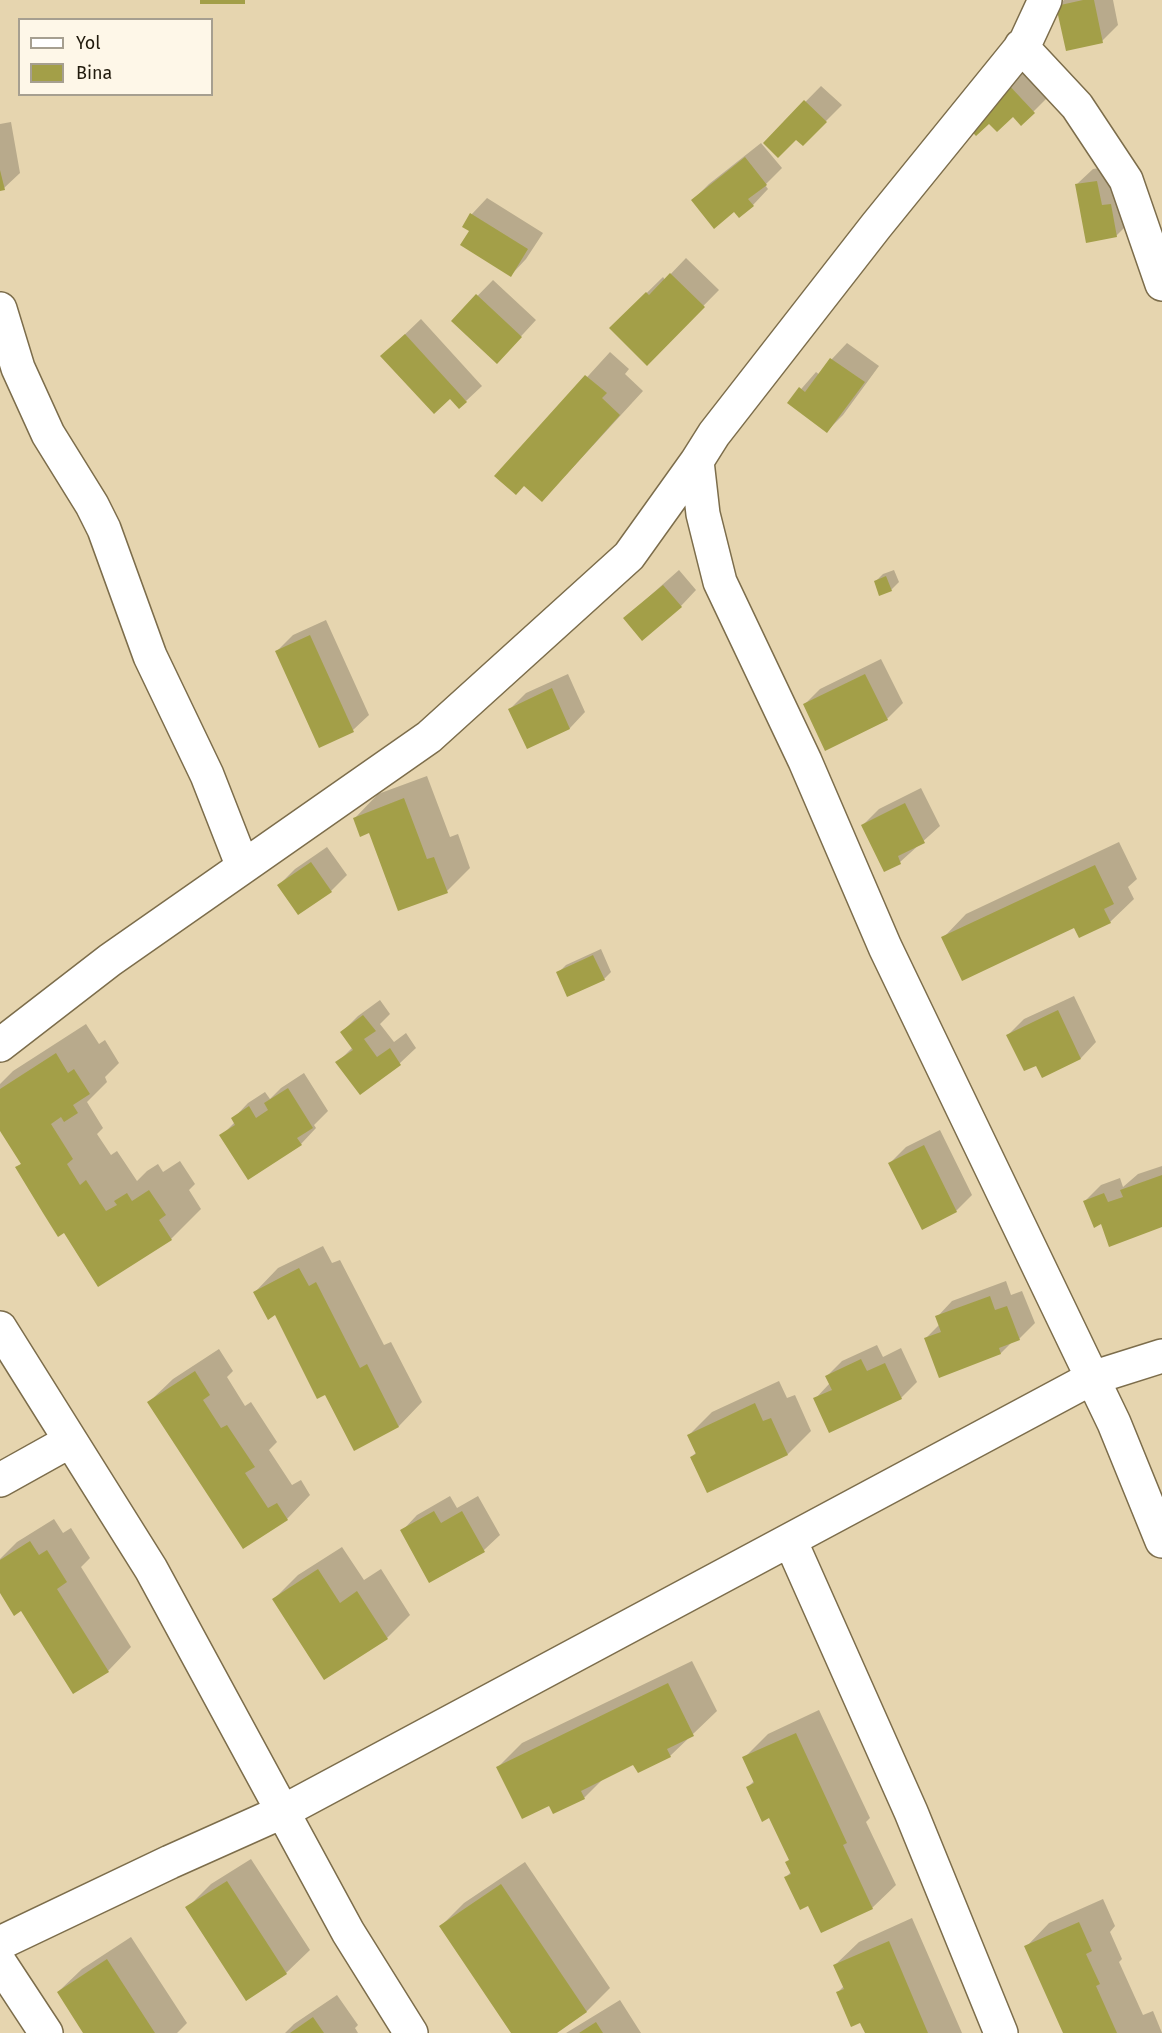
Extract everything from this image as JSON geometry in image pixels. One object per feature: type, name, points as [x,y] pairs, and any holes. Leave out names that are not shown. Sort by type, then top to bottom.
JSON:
[{"type":"street","points":[[0,1045],[110,960],[429,737],[629,556],[714,434],[868,236],[1022,46],[1045,0]]},
{"type":"street","points":[[1022,46],[1077,105],[1126,180],[1162,284]]},
{"type":"street","points":[[0,309],[18,368],[48,434],[92,505],[104,529],[150,656],[207,775],[243,867]]},
{"type":"street","points":[[697,461],[703,514],[720,582],[805,761],[885,947],[1114,1423],[1162,1541]]},
{"type":"street","points":[[0,1328],[151,1569],[348,1932],[411,2033]]},
{"type":"street","points":[[0,1943],[170,1862],[284,1811],[1092,1378],[1162,1356]]},
{"type":"street","points":[[0,1480],[70,1441]]},
{"type":"street","points":[[790,1540],[911,1812],[1001,2033]]},
{"type":"street","points":[[0,1963],[46,2033]]},
{"type":"building","points":[[200,0],[245,0],[245,4],[200,4]]},
{"type":"building","points":[[1094,0],[1103,43],[1066,51],[1056,6]]},
{"type":"building","points":[[1006,82],[1035,113],[1021,126],[1013,117],[997,132],[989,124],[976,136],[963,122]]},
{"type":"building","points":[[804,100],[827,122],[803,146],[796,140],[778,158],[763,143]]},
{"type":"building","points":[[745,157],[767,185],[748,199],[754,206],[739,218],[734,212],[714,229],[691,200]]},
{"type":"building","points":[[0,170],[5,190],[0,191]]},
{"type":"building","points":[[1097,181],[1102,205],[1111,204],[1117,237],[1086,243],[1075,184]]},
{"type":"building","points":[[470,213],[528,249],[511,277],[460,245],[469,231],[462,227]]},
{"type":"building","points":[[670,273],[705,307],[647,366],[609,328],[646,292],[649,295]]},
{"type":"building","points":[[476,294],[522,337],[497,364],[451,321]]},
{"type":"building","points":[[405,334],[467,402],[459,409],[450,399],[434,414],[380,356]]},
{"type":"building","points":[[830,358],[865,382],[827,433],[787,403],[799,387],[805,392]]},
{"type":"building","points":[[585,375],[607,393],[602,398],[620,415],[542,502],[524,486],[516,495],[494,476]]},
{"type":"building","points":[[886,576],[892,591],[879,596],[874,581]]},
{"type":"building","points":[[663,585],[682,607],[642,641],[623,618]]},
{"type":"building","points":[[310,635],[354,732],[319,748],[275,651]]},
{"type":"building","points":[[865,674],[888,720],[825,751],[803,704]]},
{"type":"building","points":[[552,688],[570,729],[527,749],[508,709]]},
{"type":"building","points":[[404,798],[427,859],[434,857],[448,893],[398,911],[369,833],[360,837],[353,818]]},
{"type":"building","points":[[905,803],[925,843],[898,856],[901,864],[884,872],[861,825]]},
{"type":"building","points":[[311,862],[332,892],[298,915],[277,885]]},
{"type":"building","points":[[1095,865],[1114,904],[1104,909],[1111,923],[1079,938],[1074,928],[962,981],[941,937]]},
{"type":"building","points":[[593,955],[605,980],[567,997],[556,972]]},
{"type":"building","points":[[1058,1010],[1081,1059],[1042,1078],[1036,1066],[1024,1071],[1006,1035]]},
{"type":"building","points":[[363,1015],[376,1031],[364,1039],[377,1057],[390,1048],[401,1065],[360,1095],[335,1062],[353,1050],[340,1032]]},
{"type":"building","points":[[56,1053],[68,1073],[74,1069],[90,1094],[73,1105],[78,1113],[64,1122],[61,1117],[51,1124],[73,1159],[67,1164],[80,1185],[86,1180],[106,1211],[117,1205],[114,1201],[127,1193],[132,1201],[149,1190],[166,1215],[159,1220],[172,1240],[98,1287],[64,1233],[58,1237],[15,1167],[21,1164],[0,1131],[0,1089]]},
{"type":"building","points":[[288,1088],[313,1128],[297,1138],[302,1145],[248,1180],[219,1135],[235,1125],[231,1118],[249,1106],[256,1118],[268,1110],[264,1103]]},
{"type":"building","points":[[924,1145],[957,1212],[922,1230],[888,1163]]},
{"type":"building","points":[[1162,1175],[1162,1227],[1109,1247],[1101,1224],[1094,1228],[1083,1201],[1104,1193],[1108,1202],[1123,1197],[1120,1190]]},
{"type":"building","points":[[299,1268],[309,1286],[316,1282],[360,1368],[367,1364],[399,1427],[354,1451],[325,1395],[317,1399],[275,1315],[268,1320],[253,1292]]},
{"type":"building","points":[[990,1296],[995,1310],[1007,1306],[1020,1340],[999,1348],[1001,1354],[939,1378],[924,1338],[941,1332],[935,1316]]},
{"type":"building","points":[[861,1359],[867,1371],[885,1363],[902,1399],[829,1433],[813,1398],[832,1390],[825,1376]]},
{"type":"building","points":[[195,1371],[210,1395],[203,1400],[221,1428],[227,1425],[255,1467],[245,1473],[268,1508],[277,1503],[288,1520],[243,1549],[147,1402]]},
{"type":"building","points":[[755,1403],[763,1421],[771,1418],[788,1455],[707,1493],[690,1457],[696,1454],[687,1435]]},
{"type":"building","points":[[434,1511],[441,1523],[462,1511],[485,1552],[429,1583],[400,1530]]},
{"type":"building","points":[[30,1541],[39,1555],[47,1550],[67,1582],[57,1589],[109,1672],[73,1694],[21,1611],[14,1616],[0,1593],[0,1560]]},
{"type":"building","points":[[318,1569],[340,1603],[357,1591],[388,1639],[324,1680],[272,1599]]},
{"type":"building","points":[[668,1683],[694,1736],[667,1749],[671,1757],[638,1773],[633,1765],[581,1791],[585,1799],[553,1814],[549,1806],[522,1819],[496,1767]]},
{"type":"building","points":[[796,1733],[847,1843],[843,1845],[873,1909],[821,1933],[808,1906],[800,1910],[784,1877],[791,1874],[785,1862],[789,1860],[769,1818],[762,1822],[746,1787],[754,1783],[742,1757]]},
{"type":"building","points":[[227,1881],[287,1974],[246,2001],[185,1907]]},
{"type":"building","points":[[501,1884],[587,2012],[557,2033],[511,2033],[439,1926]]},
{"type":"building","points":[[1079,1922],[1092,1951],[1086,1954],[1100,1984],[1096,1986],[1117,2033],[1063,2033],[1024,1946]]},
{"type":"building","points":[[889,1941],[928,2033],[865,2033],[860,2023],[851,2027],[836,1992],[844,1989],[833,1965]]},
{"type":"building","points":[[107,1959],[155,2033],[83,2033],[57,1992]]},
{"type":"building","points":[[313,2017],[324,2033],[290,2033]]},
{"type":"building","points":[[596,2022],[603,2033],[579,2033]]}]
